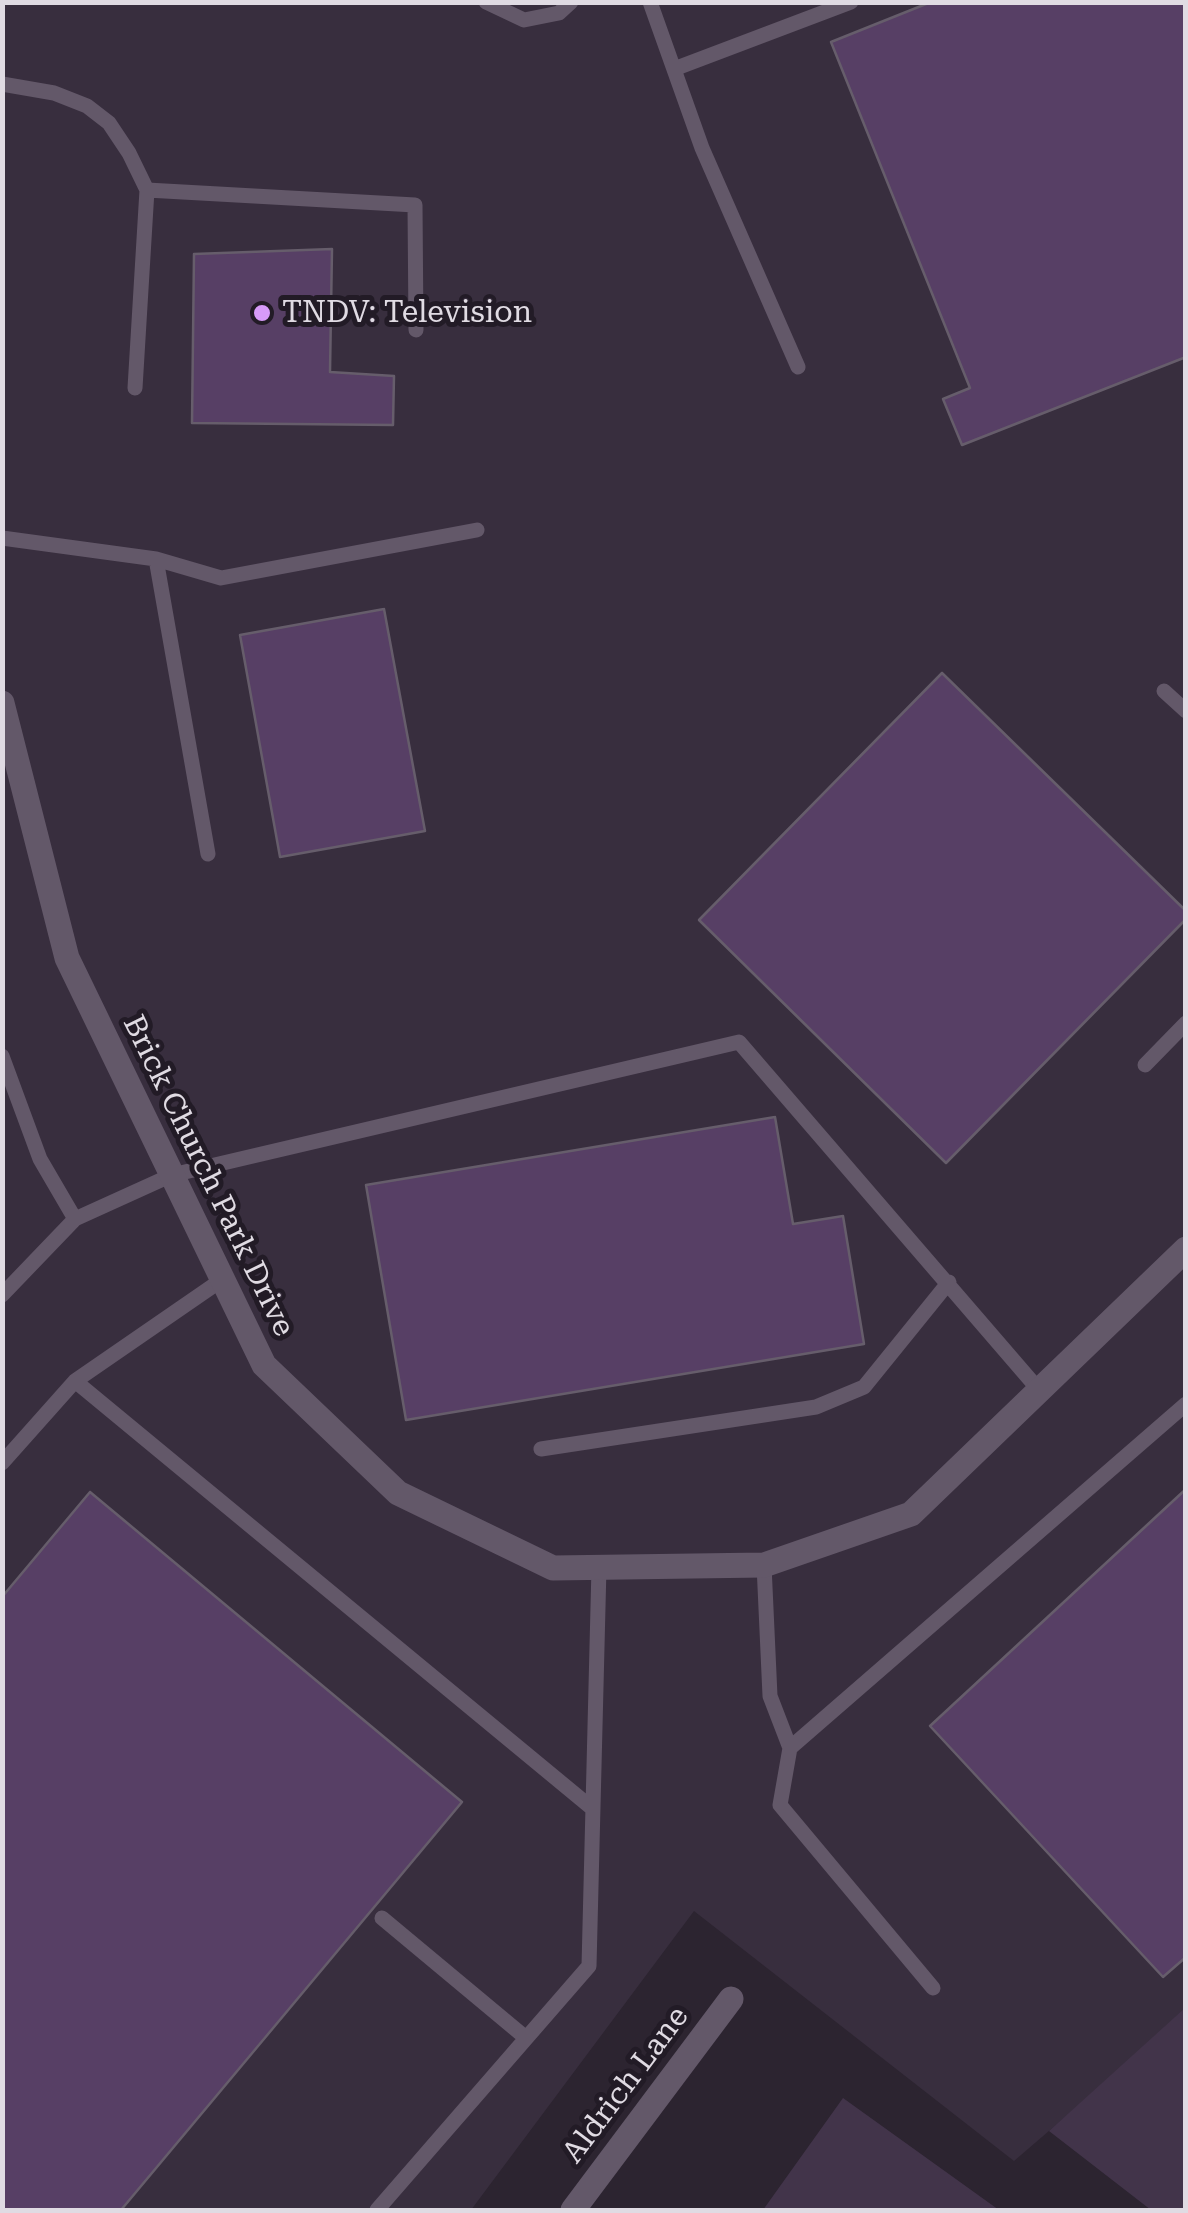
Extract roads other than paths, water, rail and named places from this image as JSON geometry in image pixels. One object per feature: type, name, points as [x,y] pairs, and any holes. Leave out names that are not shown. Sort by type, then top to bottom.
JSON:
[{"type":"street","name":"Brick Church Park Drive","points":[[2,704],[67,958],[264,1365],[398,1493],[553,1568],[764,1565],[911,1514],[1184,1253]]},
{"type":"street","name":"Aldrich Lane","points":[[573,2210],[730,1999]]},
{"type":"lane","points":[[486,2],[524,20],[559,13],[571,2]]},
{"type":"lane","points":[[650,2],[702,148],[798,367]]},
{"type":"lane","points":[[674,68],[851,2]]},
{"type":"lane","points":[[2,84],[54,92],[87,106],[109,123],[147,190],[134,388]]},
{"type":"lane","points":[[147,190],[415,205],[416,330]]},
{"type":"lane","points":[[2,538],[156,559],[221,578],[477,530]]},
{"type":"lane","points":[[156,559],[208,854]]},
{"type":"lane","points":[[1164,691],[1186,711]]},
{"type":"lane","points":[[1145,1066],[1186,1024]]},
{"type":"lane","points":[[2,1294],[75,1219],[172,1175],[740,1042],[1040,1390]]},
{"type":"lane","points":[[2,1056],[40,1159],[75,1219]]},
{"type":"lane","points":[[2,1462],[76,1380],[222,1280]]},
{"type":"lane","points":[[541,1449],[816,1407],[864,1387],[949,1282]]},
{"type":"lane","points":[[76,1380],[593,1809]]},
{"type":"lane","points":[[790,1748],[1186,1404]]},
{"type":"lane","points":[[764,1565],[770,1696],[790,1748],[780,1805],[933,1988]]},
{"type":"lane","points":[[377,2210],[589,1966],[599,1567]]},
{"type":"lane","points":[[382,1918],[526,2038]]},
{"type":"place","name":"TNDV: Television","points":[[262,313]]}]
